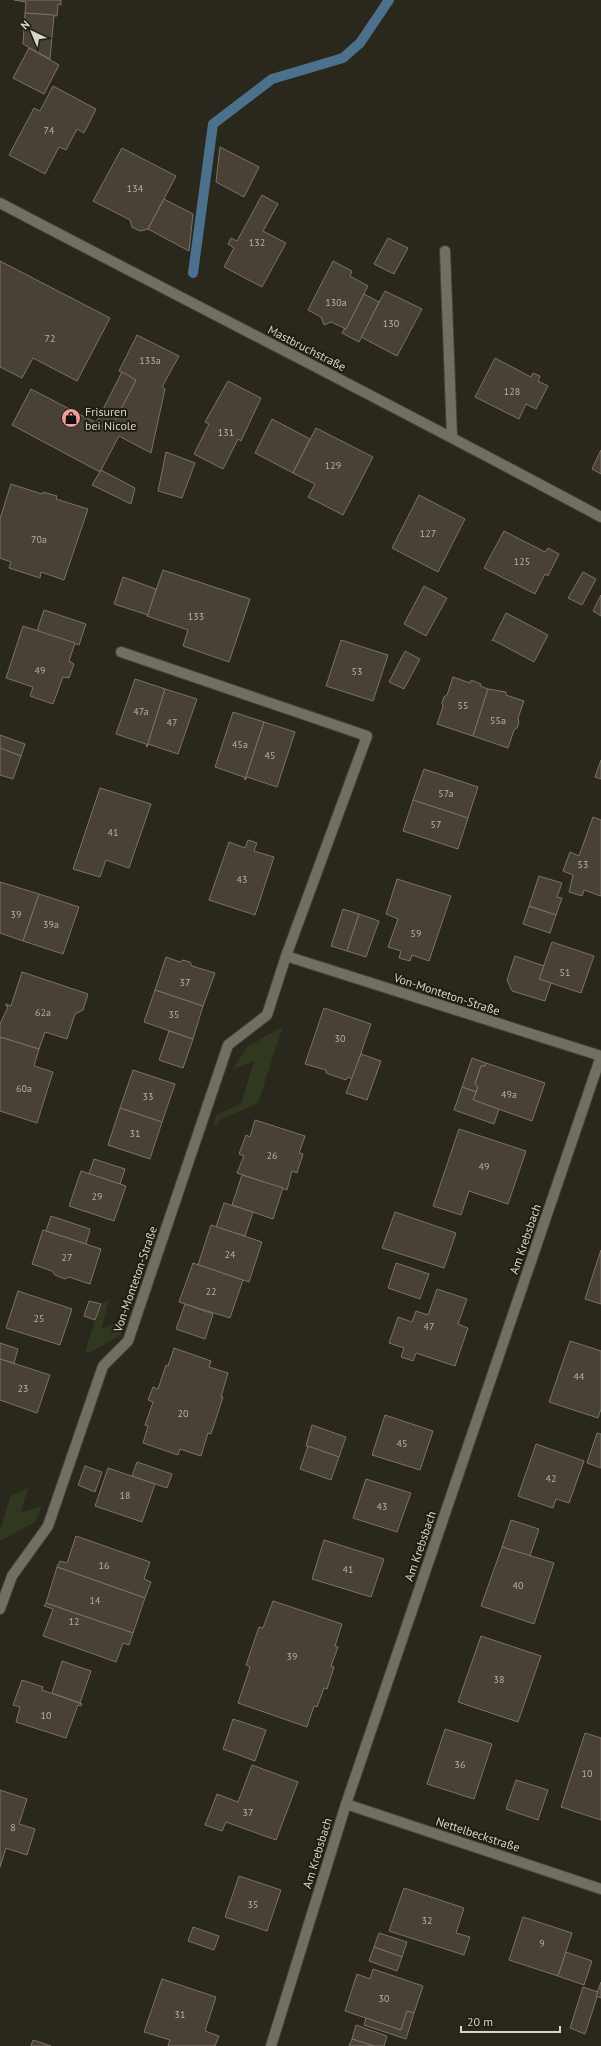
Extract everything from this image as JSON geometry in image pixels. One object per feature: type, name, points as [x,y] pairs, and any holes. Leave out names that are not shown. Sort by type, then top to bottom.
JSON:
[{"type":"street","name":"Mastbruchstraße","points":[[0,203],[198,307],[452,437],[601,517]]},
{"type":"street","points":[[445,251],[452,437]]},
{"type":"street","name":"Von-Monteton-Straße","points":[[0,1609],[12,1576],[48,1526],[103,1366],[128,1341],[228,1045],[267,1015],[286,956],[367,736],[121,652]]},
{"type":"street","name":"Von-Monteton-Straße","points":[[286,956],[601,1056]]},
{"type":"street","name":"Am Krebsbach","points":[[271,2046],[346,1804],[601,1056]]},
{"type":"street","name":"Nettelbeckstraße","points":[[346,1804],[601,1889]]},
{"type":"green space","points":[[283,1026],[258,1103],[220,1120],[218,1125],[214,1124],[216,1115],[241,1104],[254,1061],[232,1070],[247,1047]]},
{"type":"green space","points":[[109,1300],[101,1329],[127,1318],[121,1335],[89,1353],[85,1351],[101,1304]]},
{"type":"green space","points":[[28,1488],[21,1512],[42,1507],[35,1522],[0,1541],[0,1530],[11,1495]]},
{"type":"building","points":[[14,0],[61,0],[61,5],[58,4],[57,16],[25,13],[26,2]]},
{"type":"building","points":[[25,13],[54,15],[50,59],[23,44]]},
{"type":"building","points":[[29,48],[59,65],[44,94],[13,78]]},
{"type":"building","points":[[53,86],[96,109],[84,133],[77,129],[66,150],[59,147],[45,174],[9,155],[34,108],[40,111]]},
{"type":"building","points":[[220,147],[259,167],[244,197],[216,182]]},
{"type":"building","points":[[122,148],[176,176],[148,229],[140,231],[132,227],[130,220],[93,201]]},
{"type":"building","points":[[262,195],[278,204],[263,231],[286,243],[262,287],[224,267],[234,248],[228,244],[231,238],[237,241]]},
{"type":"building","points":[[164,199],[193,214],[189,251],[148,229]]},
{"type":"building","points":[[388,238],[408,248],[394,274],[374,264]]},
{"type":"building","points":[[0,261],[110,318],[77,381],[33,358],[22,378],[0,367]]},
{"type":"building","points":[[333,261],[352,271],[350,276],[368,286],[346,329],[331,322],[324,325],[321,317],[308,310]]},
{"type":"building","points":[[385,291],[422,309],[397,356],[361,337]]},
{"type":"building","points":[[364,294],[379,302],[359,342],[342,333],[344,329],[346,329]]},
{"type":"building","points":[[137,335],[179,356],[162,387],[165,389],[151,453],[119,436],[100,472],[12,425],[31,389],[110,430],[136,380],[119,371]]},
{"type":"building","points":[[495,358],[531,377],[533,373],[540,376],[538,381],[548,386],[536,409],[526,404],[519,419],[475,397]]},
{"type":"building","points":[[122,372],[136,380],[110,430],[96,423]]},
{"type":"building","points":[[228,381],[261,398],[241,441],[238,439],[223,469],[194,454],[209,424],[205,422]]},
{"type":"building","points":[[272,419],[310,439],[293,473],[255,453]]},
{"type":"building","points":[[316,428],[373,457],[343,515],[308,497],[315,484],[293,473]]},
{"type":"building","points":[[601,450],[601,474],[592,469]]},
{"type":"building","points":[[166,452],[195,463],[182,498],[158,491]]},
{"type":"building","points":[[101,470],[135,488],[131,504],[92,485]]},
{"type":"building","points":[[11,484],[42,494],[43,492],[57,496],[56,499],[88,509],[64,580],[41,572],[40,578],[9,568],[11,562],[0,558],[0,519]]},
{"type":"building","points":[[419,495],[465,519],[438,572],[392,548]]},
{"type":"building","points":[[504,531],[545,552],[548,548],[559,554],[548,576],[545,574],[535,594],[484,568]]},
{"type":"building","points":[[163,570],[250,599],[229,662],[183,646],[188,630],[147,616]]},
{"type":"building","points":[[583,572],[596,579],[582,605],[568,598]]},
{"type":"building","points":[[123,577],[156,589],[148,615],[114,604]]},
{"type":"building","points":[[424,586],[447,598],[426,636],[404,624]]},
{"type":"building","points":[[601,595],[601,616],[593,611]]},
{"type":"building","points":[[44,610],[86,624],[79,645],[37,631]]},
{"type":"building","points":[[506,613],[548,635],[534,662],[493,640],[492,641]]},
{"type":"building","points":[[23,626],[75,643],[69,661],[74,664],[69,678],[63,677],[53,704],[30,696],[33,687],[6,678]]},
{"type":"building","points":[[341,640],[388,655],[373,701],[326,686]]},
{"type":"building","points":[[405,651],[420,659],[404,689],[389,682]]},
{"type":"building","points":[[453,677],[470,683],[471,680],[488,689],[473,736],[437,724],[443,707],[442,703],[444,697],[447,695]]},
{"type":"building","points":[[135,679],[165,689],[147,747],[146,744],[116,734]]},
{"type":"building","points":[[165,689],[197,699],[178,754],[148,744],[147,747]]},
{"type":"building","points":[[488,689],[506,692],[506,695],[524,701],[518,718],[519,722],[517,728],[514,730],[508,748],[473,736]]},
{"type":"building","points":[[233,712],[264,722],[245,780],[244,777],[215,767]]},
{"type":"building","points":[[264,722],[295,732],[277,787],[247,777],[245,780]]},
{"type":"building","points":[[0,735],[25,744],[21,756],[0,748]]},
{"type":"building","points":[[0,748],[21,756],[13,779],[0,775]]},
{"type":"building","points":[[601,760],[601,779],[595,777]]},
{"type":"building","points":[[424,769],[478,787],[468,818],[413,800]]},
{"type":"building","points":[[100,788],[151,804],[129,868],[106,860],[100,877],[73,869]]},
{"type":"building","points":[[413,800],[468,818],[458,849],[403,831]]},
{"type":"building","points":[[593,817],[601,820],[601,896],[584,890],[582,896],[569,892],[573,875],[563,871],[570,852],[579,856]]},
{"type":"building","points":[[248,840],[257,843],[254,851],[274,857],[255,915],[209,900],[229,842],[245,848]]},
{"type":"building","points":[[539,876],[562,883],[557,897],[562,898],[556,915],[529,906]]},
{"type":"building","points":[[397,879],[451,896],[429,961],[412,955],[410,961],[399,958],[401,951],[388,947],[398,919],[386,914]]},
{"type":"building","points":[[0,882],[39,894],[23,941],[0,933]]},
{"type":"building","points":[[39,894],[79,907],[63,954],[23,941]]},
{"type":"building","points":[[529,906],[556,915],[550,933],[523,924]]},
{"type":"building","points":[[343,909],[359,914],[347,951],[331,946]]},
{"type":"building","points":[[359,914],[379,921],[366,957],[347,951]]},
{"type":"building","points":[[552,942],[594,956],[581,993],[539,979]]},
{"type":"building","points":[[515,956],[544,966],[539,979],[551,983],[545,1001],[512,991],[507,980]]},
{"type":"building","points":[[166,957],[180,962],[183,960],[190,962],[192,966],[215,973],[203,1006],[155,990]]},
{"type":"building","points":[[22,972],[88,994],[83,1010],[75,1014],[67,1039],[45,1032],[39,1049],[0,1037],[0,1024],[8,1007],[6,1004],[11,1006]]},
{"type":"building","points":[[155,990],[203,1006],[193,1039],[144,1022]]},
{"type":"building","points":[[324,1008],[371,1024],[352,1079],[348,1077],[346,1080],[326,1073],[326,1070],[305,1064]]},
{"type":"building","points":[[169,1031],[193,1039],[183,1068],[159,1060]]},
{"type":"building","points":[[0,1037],[39,1049],[34,1066],[53,1072],[37,1123],[0,1111]]},
{"type":"building","points":[[361,1054],[381,1061],[367,1100],[346,1093]]},
{"type":"building","points":[[472,1058],[486,1063],[485,1066],[481,1066],[475,1084],[478,1087],[476,1092],[462,1087]]},
{"type":"building","points":[[486,1063],[545,1083],[532,1121],[473,1100],[478,1087],[475,1084],[481,1066],[485,1066]]},
{"type":"building","points":[[133,1070],[175,1084],[162,1122],[120,1108]]},
{"type":"building","points":[[462,1087],[476,1092],[473,1100],[499,1109],[494,1124],[454,1110]]},
{"type":"building","points":[[120,1108],[162,1122],[150,1159],[108,1145]]},
{"type":"building","points":[[255,1120],[305,1136],[299,1153],[303,1154],[297,1173],[292,1171],[287,1190],[237,1173],[244,1156],[239,1154],[246,1135],[250,1137]]},
{"type":"building","points":[[459,1129],[526,1151],[508,1204],[469,1191],[461,1215],[433,1206]]},
{"type":"building","points":[[94,1159],[125,1169],[120,1184],[89,1174]]},
{"type":"building","points":[[81,1171],[126,1186],[114,1221],[69,1206]]},
{"type":"building","points":[[242,1175],[283,1188],[273,1219],[232,1205]]},
{"type":"building","points":[[224,1203],[253,1212],[245,1236],[216,1227]]},
{"type":"building","points":[[395,1212],[456,1233],[444,1268],[382,1248]]},
{"type":"building","points":[[51,1216],[90,1229],[86,1244],[46,1231]]},
{"type":"building","points":[[211,1225],[262,1242],[249,1282],[198,1265]]},
{"type":"building","points":[[43,1230],[101,1249],[90,1284],[69,1277],[65,1279],[55,1275],[52,1271],[32,1264]]},
{"type":"building","points":[[601,1250],[601,1304],[585,1299]]},
{"type":"building","points":[[193,1263],[243,1280],[230,1318],[179,1302]]},
{"type":"building","points":[[396,1263],[429,1274],[420,1299],[388,1288]]},
{"type":"building","points":[[437,1289],[467,1299],[458,1324],[468,1328],[455,1366],[416,1353],[413,1361],[401,1357],[404,1348],[389,1343],[398,1317],[412,1322],[416,1311],[428,1315]]},
{"type":"building","points":[[18,1291],[72,1309],[60,1345],[6,1328]]},
{"type":"building","points":[[89,1301],[101,1304],[95,1320],[84,1316]]},
{"type":"building","points":[[185,1304],[213,1314],[205,1339],[176,1329]]},
{"type":"building","points":[[570,1341],[601,1351],[601,1409],[598,1418],[549,1402]]},
{"type":"building","points":[[0,1343],[18,1349],[14,1363],[0,1359]]},
{"type":"building","points":[[174,1348],[211,1361],[209,1367],[228,1373],[221,1397],[223,1397],[211,1434],[208,1433],[201,1456],[180,1449],[178,1455],[143,1443],[148,1426],[145,1425],[153,1402],[148,1400],[153,1387],[158,1389],[166,1365],[168,1366]]},
{"type":"building","points":[[0,1359],[50,1375],[37,1413],[0,1400]]},
{"type":"building","points":[[385,1415],[433,1431],[420,1470],[372,1455]]},
{"type":"building","points":[[312,1425],[346,1437],[339,1457],[306,1446]]},
{"type":"building","points":[[597,1433],[601,1434],[601,1468],[587,1463]]},
{"type":"building","points":[[536,1444],[584,1461],[569,1503],[556,1499],[553,1508],[518,1496]]},
{"type":"building","points":[[308,1446],[339,1457],[331,1480],[300,1469]]},
{"type":"building","points":[[137,1462],[172,1474],[167,1488],[132,1476]]},
{"type":"building","points":[[85,1466],[102,1472],[95,1492],[78,1485]]},
{"type":"building","points":[[108,1468],[155,1484],[142,1522],[95,1506]]},
{"type":"building","points":[[366,1479],[411,1493],[397,1532],[353,1518]]},
{"type":"building","points":[[511,1520],[539,1529],[530,1556],[502,1547]]},
{"type":"building","points":[[76,1536],[150,1562],[144,1579],[151,1582],[145,1598],[57,1567],[60,1561],[67,1563]]},
{"type":"building","points":[[324,1540],[384,1559],[371,1597],[312,1579]]},
{"type":"building","points":[[502,1547],[554,1563],[534,1624],[481,1606]]},
{"type":"building","points":[[57,1567],[145,1598],[133,1633],[46,1603]]},
{"type":"building","points":[[273,1601],[342,1624],[335,1646],[338,1647],[331,1666],[334,1667],[327,1689],[324,1688],[317,1707],[314,1706],[307,1727],[238,1703],[250,1667],[246,1665],[259,1627],[263,1628]]},
{"type":"building","points":[[46,1603],[133,1633],[129,1645],[123,1643],[116,1662],[43,1636],[53,1609],[44,1606]]},
{"type":"building","points":[[481,1636],[541,1656],[518,1722],[458,1702]]},
{"type":"building","points":[[62,1661],[91,1671],[80,1703],[52,1693]]},
{"type":"building","points":[[22,1680],[43,1687],[42,1690],[82,1704],[81,1706],[78,1705],[66,1738],[16,1722],[20,1707],[13,1705]]},
{"type":"building","points":[[233,1719],[266,1730],[255,1761],[223,1749]]},
{"type":"building","points":[[445,1729],[492,1744],[474,1799],[427,1784]]},
{"type":"building","points":[[585,1733],[601,1738],[601,1820],[561,1807]]},
{"type":"building","points":[[252,1765],[298,1782],[276,1840],[226,1822],[222,1831],[205,1825],[217,1794],[238,1802]]},
{"type":"building","points":[[516,1780],[548,1790],[538,1820],[506,1809]]},
{"type":"building","points":[[0,1790],[27,1799],[19,1824],[35,1829],[27,1855],[6,1848],[0,1867]]},
{"type":"building","points":[[239,1876],[281,1890],[267,1931],[225,1917]]},
{"type":"building","points":[[404,1888],[464,1908],[456,1933],[470,1937],[464,1955],[389,1931]]},
{"type":"building","points":[[523,1917],[572,1933],[558,1976],[509,1960]]},
{"type":"building","points":[[193,1927],[219,1936],[214,1950],[188,1941]]},
{"type":"building","points":[[379,1933],[407,1942],[402,1957],[374,1947]]},
{"type":"building","points":[[374,1947],[402,1957],[397,1971],[369,1961]]},
{"type":"building","points":[[566,1952],[592,1961],[584,1985],[558,1976]]},
{"type":"building","points":[[373,1969],[423,1986],[414,2013],[407,2011],[401,2030],[345,2011],[357,1974],[370,1979]]},
{"type":"building","points":[[162,1979],[216,1997],[205,2031],[219,2036],[215,2046],[168,2046],[170,2040],[144,2032]]},
{"type":"building","points":[[601,1982],[601,1998],[596,1996]]},
{"type":"building","points":[[583,1987],[598,1992],[585,2034],[570,2028]]},
{"type":"building","points":[[407,2011],[414,2013],[406,2039],[364,2025],[366,2018],[401,2030]]},
{"type":"building","points":[[356,2025],[387,2036],[384,2046],[374,2046],[352,2039]]},
{"type":"building","points":[[352,2039],[374,2046],[349,2046]]},
{"type":"building","points":[[33,2040],[51,2046],[31,2046]]},
{"type":"waterway","points":[[193,273],[213,124],[272,79],[343,58],[360,43],[389,0]]},
{"type":"place","name":"Frisuren bei Nicole","points":[[71,418]]}]
